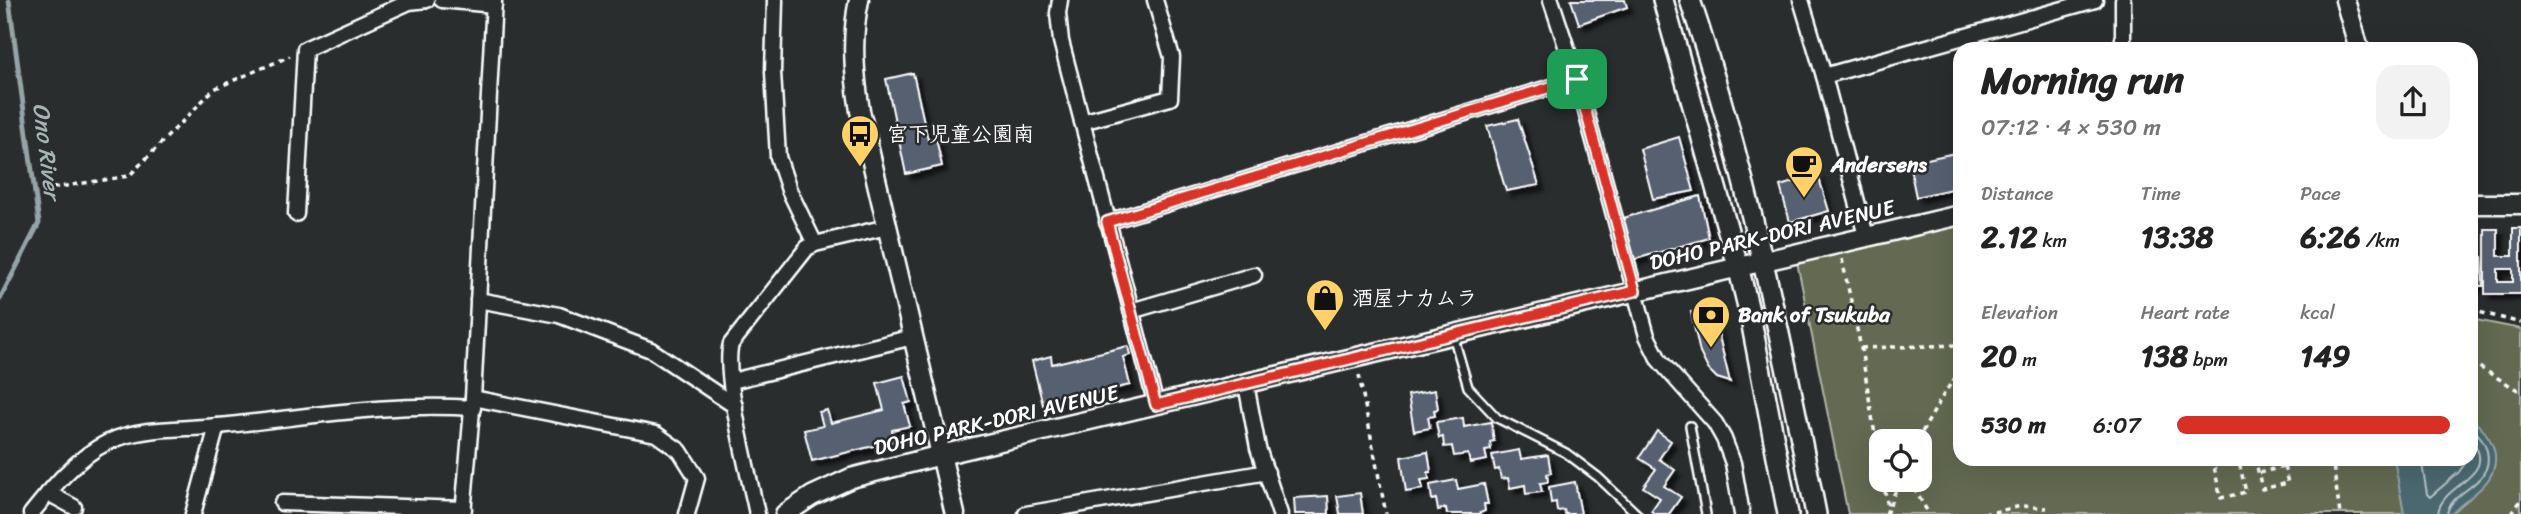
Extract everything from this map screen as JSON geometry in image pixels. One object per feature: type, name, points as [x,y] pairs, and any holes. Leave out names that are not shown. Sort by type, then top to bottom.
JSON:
[{"type":"main road","points":[[1663,0],[1738,266],[1788,514]]},
{"type":"main road","points":[[1690,0],[1734,145],[1764,260],[1816,514]]},
{"type":"street","points":[[296,214],[305,49],[409,2],[426,0]]},
{"type":"street","points":[[282,503],[464,512],[473,403],[494,2],[442,0]]},
{"type":"street","points":[[775,0],[773,72],[778,157],[789,190],[815,244]]},
{"type":"street","points":[[859,0],[853,40],[856,87],[955,514]]},
{"type":"street","points":[[1060,0],[1059,29],[1156,405]]},
{"type":"street","points":[[1082,122],[1170,98],[1172,57],[1155,0]]},
{"type":"street","points":[[1551,0],[1577,79],[1647,336],[1659,360],[1715,423],[1724,439],[1732,463],[1742,514]]},
{"type":"street","points":[[1801,0],[1866,236]]},
{"type":"street","points":[[1824,76],[2095,0]]},
{"type":"street","points":[[2123,0],[2123,42]]},
{"type":"street","points":[[2345,0],[2357,42]]},
{"type":"street","points":[[1107,222],[1577,79]]},
{"type":"street","points":[[2478,204],[2521,204]]},
{"type":"street","name":"DOHO PARK-DORI AVENUE","points":[[785,514],[812,496],[851,478],[941,455],[1953,217]]},
{"type":"street","points":[[757,514],[735,406],[728,354],[731,344],[807,248],[887,227]]},
{"type":"street","points":[[1130,311],[1254,275]]},
{"type":"street","points":[[478,300],[559,315],[651,350],[735,406]]},
{"type":"street","points":[[732,381],[914,337]]},
{"type":"street","points":[[1247,384],[1258,448],[1280,514]]},
{"type":"street","points":[[31,514],[48,493],[91,452],[110,441],[158,429],[217,426],[340,411],[473,403],[656,434],[680,451],[697,478],[687,514]]},
{"type":"street","points":[[192,514],[217,426]]},
{"type":"street","points":[[1026,514],[1267,472]]},
{"type":"street","points":[[48,493],[74,507]]},
{"type":"lane","points":[[1453,335],[1468,387],[1497,418],[1566,453],[1598,477],[1637,514]]},
{"type":"lane","points":[[1690,426],[1706,514]]},
{"type":"path","points":[[53,188],[129,176],[214,89],[305,49]]},
{"type":"path","points":[[1842,259],[1861,348],[1874,429]]},
{"type":"path","points":[[2478,312],[2521,323]]},
{"type":"path","points":[[1861,348],[1953,345]]},
{"type":"path","points":[[2478,366],[2521,392]]},
{"type":"path","points":[[1359,375],[1386,514]]},
{"type":"path","points":[[1924,429],[1953,381]]},
{"type":"path","points":[[2214,466],[2221,498],[2246,492],[2240,466]]},
{"type":"path","points":[[2258,466],[2259,474],[2262,489],[2288,483],[2284,467],[2259,474]]},
{"type":"path","points":[[2270,466],[2271,470]]},
{"type":"path","points":[[2333,466],[2340,514]]},
{"type":"path","points":[[1885,492],[1888,508]]},
{"type":"path","points":[[1886,514],[1895,492]]},
{"type":"path","points":[[1916,492],[1929,514]]},
{"type":"path","points":[[2512,514],[2521,500]]},
{"type":"path","points":[[1984,514],[2022,506],[2047,508]]},
{"type":"green space","points":[[1953,226],[1953,466],[2478,466],[2478,320],[2521,329],[2521,514],[1848,514],[1797,262]]},
{"type":"water","points":[[2478,425],[2489,439],[2495,455],[2493,471],[2480,490],[2452,514],[2404,514],[2395,466],[2478,466]]},
{"type":"building","points":[[1571,0],[1625,0],[1627,7],[1579,24]]},
{"type":"building","points":[[913,73],[928,140],[936,138],[942,166],[906,174],[886,79]]},
{"type":"building","points":[[1518,119],[1539,185],[1506,191],[1487,126]]},
{"type":"building","points":[[1679,137],[1694,191],[1653,199],[1640,149]]},
{"type":"building","points":[[1953,153],[1953,189],[1916,197],[1909,163]]},
{"type":"building","name":"Andersens","points":[[1818,175],[1829,211],[1790,222],[1780,186]]},
{"type":"building","points":[[1700,196],[1709,238],[1632,260],[1620,219]]},
{"type":"building","points":[[2513,228],[2521,228],[2521,294],[2485,294],[2485,229],[2498,229],[2498,256],[2513,256]],"holes":[[[2498,269],[2513,269],[2513,282],[2498,282]]]},
{"type":"building","points":[[2478,257],[2482,257],[2483,286],[2478,286]]},
{"type":"building","name":"Bank of Tsukuba","points":[[1691,312],[1707,315],[1717,328],[1730,382],[1717,378],[1708,369],[1700,353]]},
{"type":"building","points":[[1128,346],[1130,355],[1123,357],[1130,385],[1043,405],[1032,361],[1051,356],[1052,364]]},
{"type":"building","points":[[904,376],[911,402],[904,404],[910,426],[892,430],[894,441],[812,461],[804,430],[823,426],[819,412],[827,410],[831,423],[884,410],[877,383]]},
{"type":"building","points":[[1435,390],[1438,409],[1434,410],[1435,416],[1428,417],[1430,428],[1414,431],[1408,395]]},
{"type":"building","points":[[1463,418],[1464,427],[1491,422],[1494,441],[1490,442],[1491,450],[1485,451],[1487,460],[1470,463],[1468,454],[1454,456],[1452,446],[1444,447],[1436,422]]},
{"type":"building","points":[[1657,431],[1671,441],[1659,459],[1675,470],[1664,486],[1681,497],[1669,514],[1655,514],[1651,511],[1660,498],[1643,487],[1656,469],[1639,458]]},
{"type":"building","points":[[1519,450],[1521,459],[1548,455],[1551,473],[1547,474],[1548,482],[1540,483],[1542,492],[1526,494],[1525,485],[1510,488],[1508,478],[1501,479],[1499,469],[1495,470],[1492,455]]},
{"type":"building","points":[[1428,452],[1431,472],[1428,472],[1429,479],[1421,480],[1423,489],[1406,492],[1401,457]]},
{"type":"building","points":[[1456,480],[1458,489],[1484,484],[1488,504],[1484,504],[1485,511],[1478,514],[1447,514],[1446,508],[1438,510],[1436,499],[1432,500],[1430,485]]},
{"type":"building","points":[[1575,482],[1581,514],[1557,511],[1556,502],[1551,503],[1549,487]]},
{"type":"building","points":[[1360,493],[1363,514],[1340,514],[1337,496]]},
{"type":"building","points":[[1328,496],[1329,514],[1295,514],[1294,498]]},
{"type":"waterway","name":"Ono River","points":[[0,299],[39,223],[9,0]]},
{"type":"place","name":"宮下児童公園南","points":[[860,168]]},
{"type":"place","name":"Andersens","points":[[1804,199]]},
{"type":"place","name":"酒屋ナカムラ","points":[[1325,332]]},
{"type":"place","name":"Bank of Tsukuba","points":[[1711,349]]},
{"type":"route","points":[[1577,79],[1635,291],[1156,405],[1107,222],[1577,79]]}]
